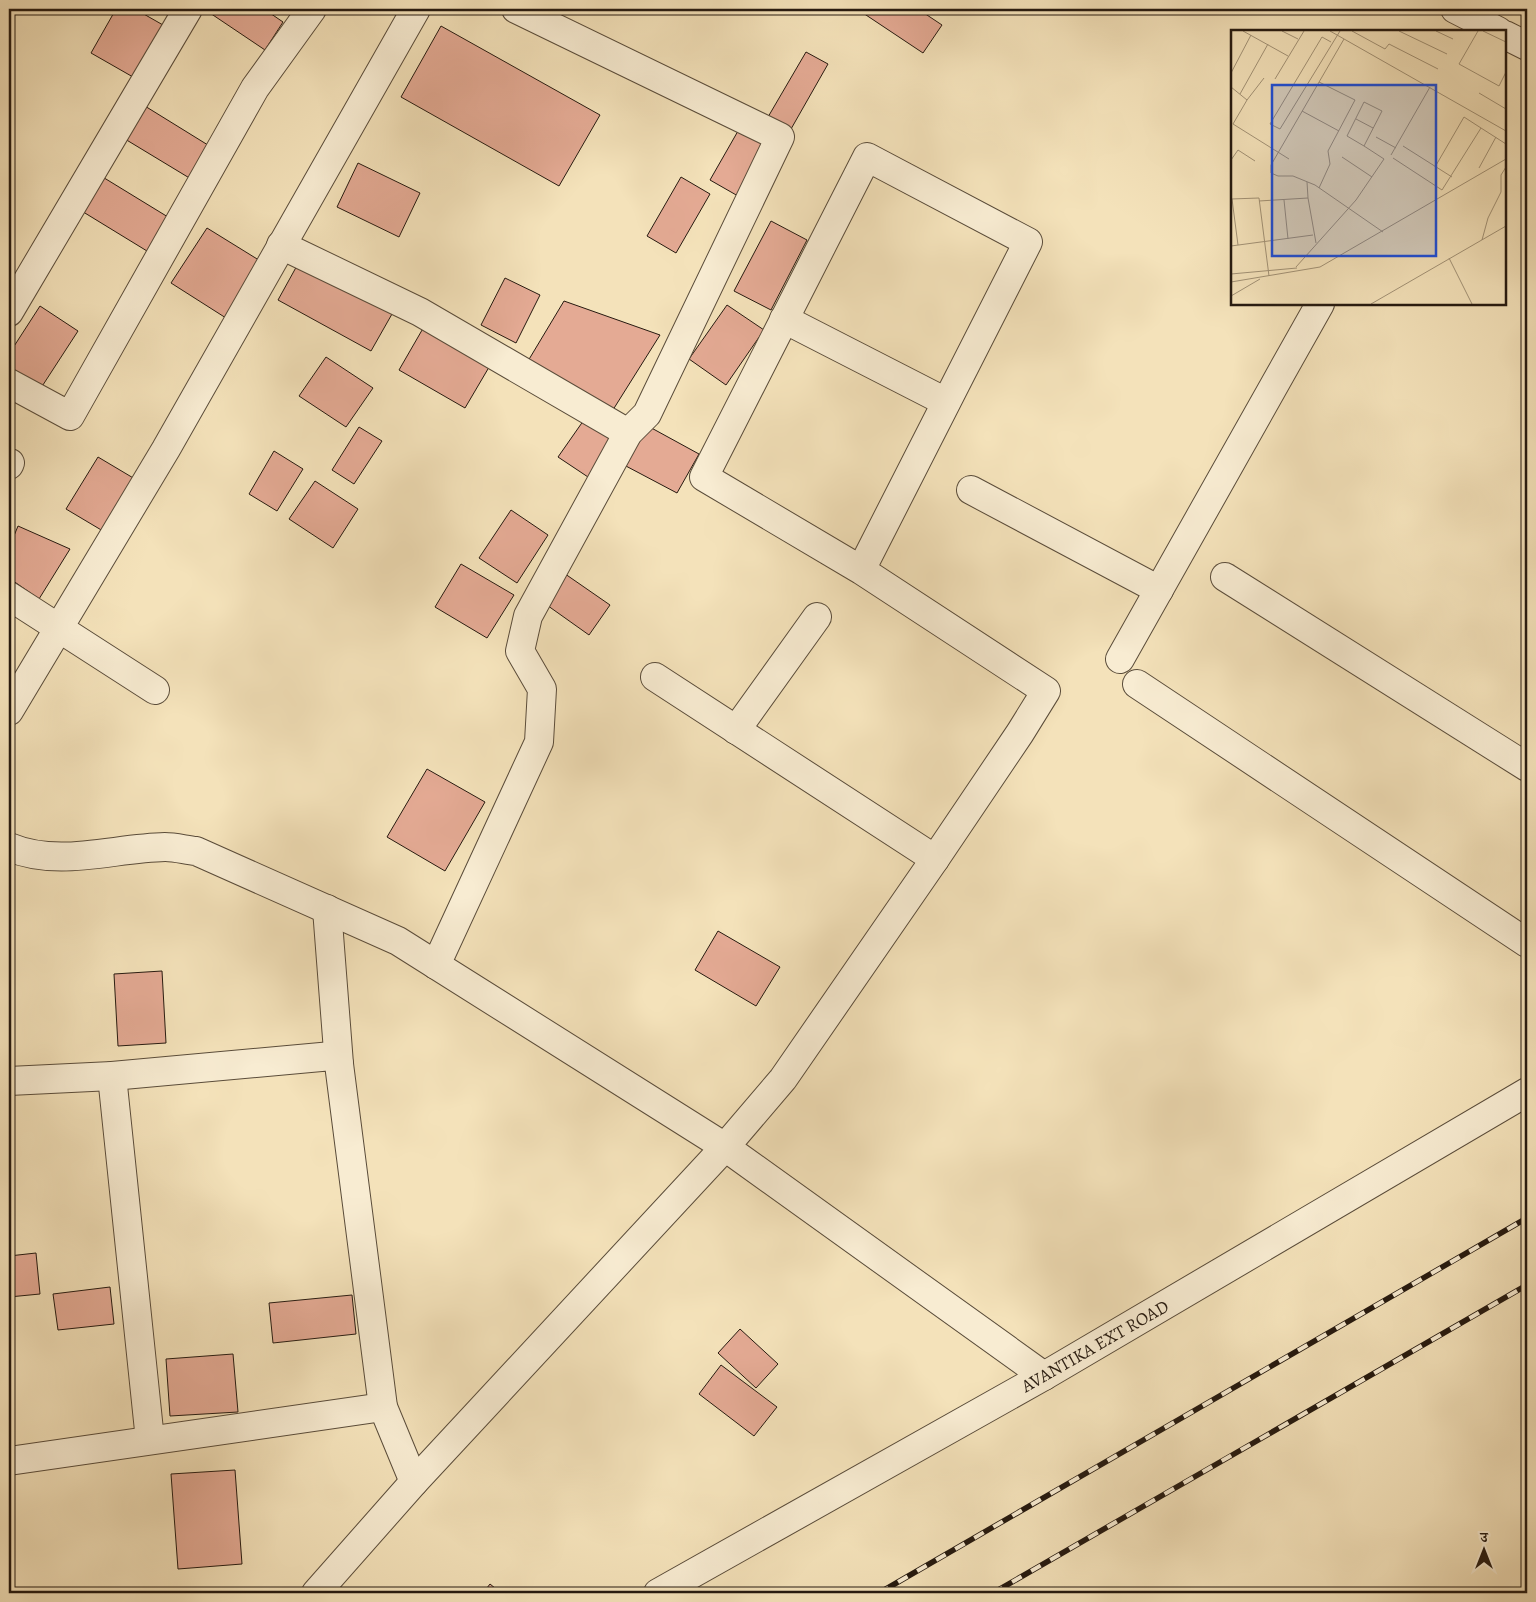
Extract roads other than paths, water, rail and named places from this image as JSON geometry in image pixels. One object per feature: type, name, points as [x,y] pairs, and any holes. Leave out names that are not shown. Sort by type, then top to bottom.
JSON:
[{"type":"street","points":[[9,312],[188,9]]},
{"type":"street","points":[[9,383],[70,416],[255,88],[312,9]]},
{"type":"street","points":[[9,711],[166,449],[416,9]]},
{"type":"street","points":[[436,965],[539,742],[542,688],[520,651],[528,616],[628,433],[647,414],[780,137],[516,9]]},
{"type":"street","points":[[1455,9],[1484,28]]},
{"type":"street","points":[[1506,36],[1527,46]]},
{"type":"street","points":[[316,1593],[414,1482],[725,1147],[783,1079],[935,859],[1046,691],[861,570],[704,477],[867,157],[1028,242],[861,570]]},
{"type":"street","points":[[281,245],[420,312],[628,433]]},
{"type":"street","points":[[1120,659],[1319,305]]},
{"type":"street","points":[[784,319],[946,402]]},
{"type":"street","points":[[971,490],[1159,590]]},
{"type":"street","points":[[1225,577],[1526,765]]},
{"type":"street","points":[[9,596],[155,690]]},
{"type":"street","points":[[736,730],[817,617]]},
{"type":"street","points":[[655,677],[935,859]]},
{"type":"street","points":[[1137,684],[1527,943]]},
{"type":"street","points":[[9,848],[20,852],[55,858],[166,847],[196,851],[398,941],[725,1147],[1044,1376]]},
{"type":"street","points":[[327,908],[339,1064],[383,1407],[414,1482]]},
{"type":"street","points":[[9,1080],[112,1076],[332,1056],[337,1058],[339,1064]]},
{"type":"street","points":[[112,1076],[150,1440]]},
{"type":"street","name":"AVANTIKA EXT ROAD","points":[[658,1593],[1044,1376],[1527,1092]]},
{"type":"street","points":[[9,1461],[383,1407]]},
{"type":"railway","points":[[879,1593],[1527,1218]]},
{"type":"railway","points":[[993,1593],[1527,1285]]}]
